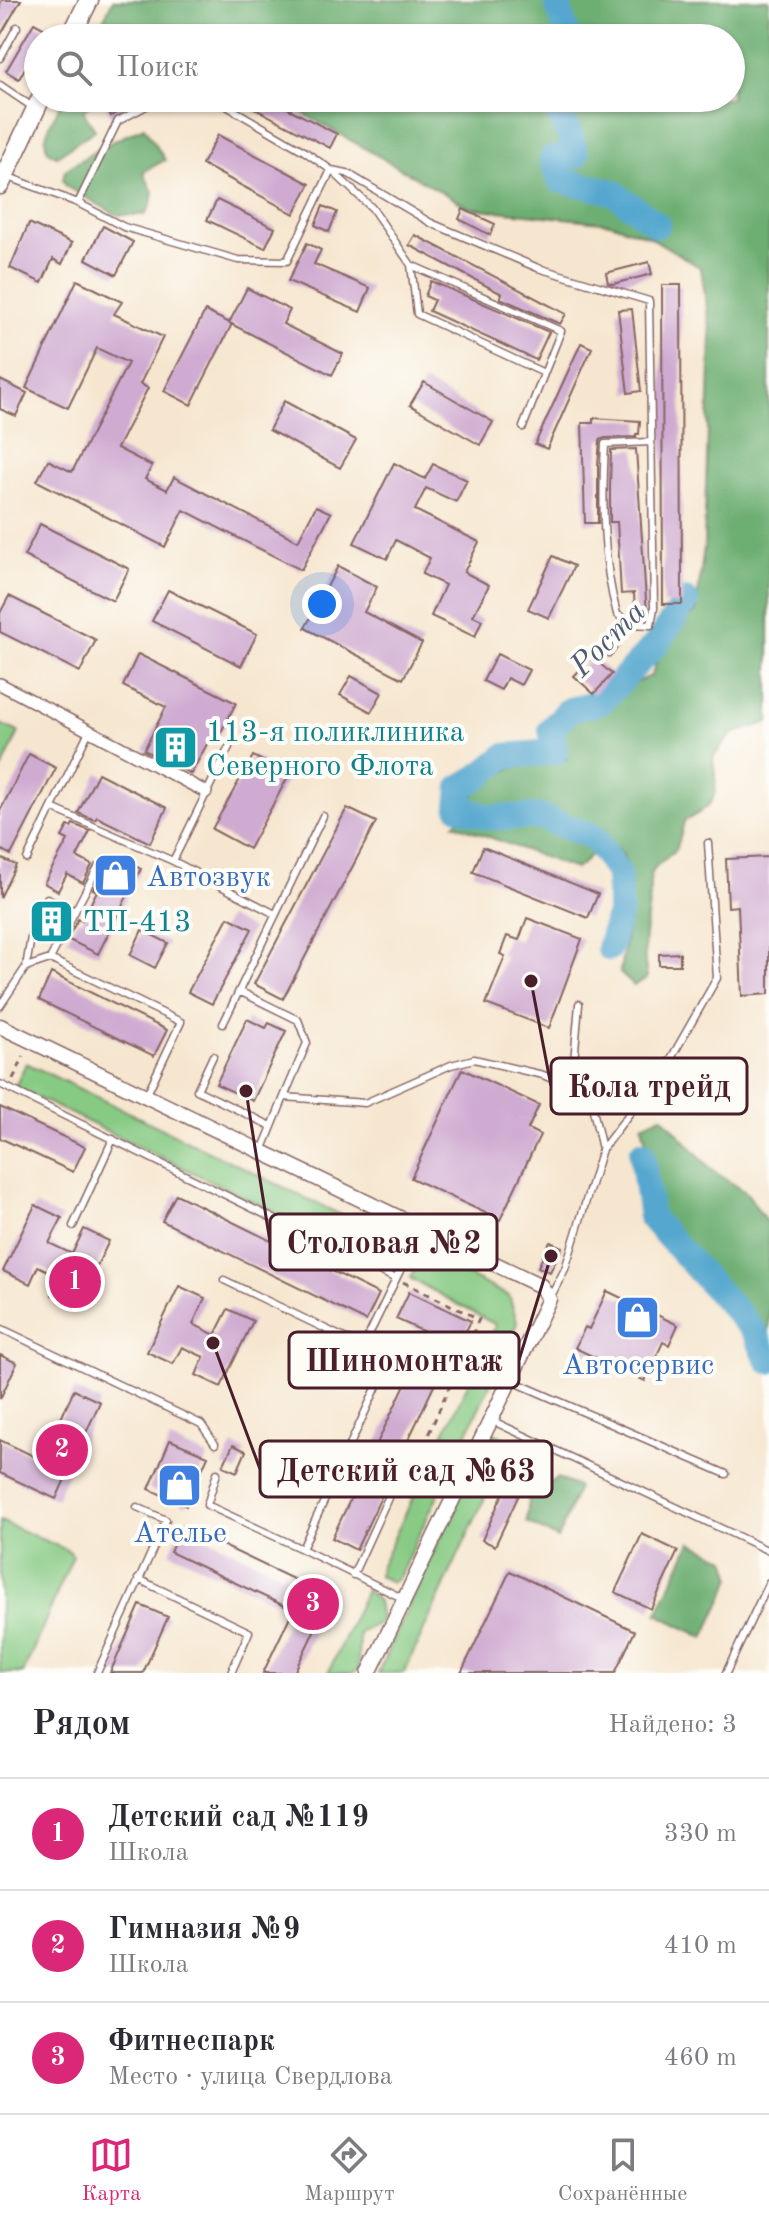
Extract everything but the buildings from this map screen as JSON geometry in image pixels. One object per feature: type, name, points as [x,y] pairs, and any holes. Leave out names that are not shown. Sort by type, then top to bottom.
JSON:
[{"type":"main road","points":[[77,24],[89,0]]},
{"type":"main road","points":[[2,181],[34,112]]},
{"type":"street","points":[[0,684],[206,792]]},
{"type":"street","points":[[0,1026],[541,1286],[549,1299],[369,1673]]},
{"type":"lane","points":[[0,58],[17,27]]},
{"type":"lane","points":[[0,85],[24,97]]},
{"type":"lane","points":[[78,203],[118,121],[135,112]]},
{"type":"lane","points":[[237,112],[331,170],[372,208],[411,265],[417,314],[544,373]]},
{"type":"lane","points":[[2,181],[78,203],[124,227],[238,260],[287,261],[331,170]]},
{"type":"lane","points":[[331,170],[347,173],[431,223],[538,268],[649,301],[654,608],[651,625],[631,624],[617,614],[609,584],[603,486],[605,444],[651,442]]},
{"type":"lane","points":[[411,265],[561,331],[523,427]]},
{"type":"lane","points":[[609,653],[631,624]]},
{"type":"lane","points":[[27,859],[89,731]]},
{"type":"lane","points":[[173,861],[229,747]]},
{"type":"lane","points":[[52,808],[173,861],[275,914]]},
{"type":"lane","points":[[223,1024],[323,816]]},
{"type":"lane","points":[[549,1299],[565,1269],[602,1149],[665,1069],[717,978],[708,843]]},
{"type":"lane","points":[[26,967],[50,959],[98,867]]},
{"type":"lane","points":[[0,1006],[26,967],[32,931],[47,898],[75,911]]},
{"type":"lane","points":[[50,959],[181,1022],[146,1096]]},
{"type":"lane","points":[[239,991],[298,1020],[307,1043],[262,1151]]},
{"type":"lane","points":[[579,1004],[574,1062],[591,1101],[602,1149]]},
{"type":"lane","points":[[213,1056],[197,1090],[271,1126]]},
{"type":"lane","points":[[284,1097],[365,1103],[451,1065],[474,1059],[543,1075],[591,1101]]},
{"type":"lane","points":[[0,1084],[396,1279]]},
{"type":"lane","points":[[632,1110],[660,1104]]},
{"type":"lane","points":[[73,1226],[113,1139]]},
{"type":"lane","points":[[363,1347],[422,1227]]},
{"type":"lane","points":[[224,1280],[389,1360],[302,1549]]},
{"type":"lane","points":[[0,1328],[201,1424],[215,1444]]},
{"type":"lane","points":[[510,1380],[726,1474]]},
{"type":"lane","points":[[491,1420],[769,1551]]},
{"type":"lane","points":[[217,1473],[207,1505],[404,1599]]},
{"type":"lane","points":[[353,1575],[398,1476]]},
{"type":"lane","points":[[97,1673],[166,1520],[137,1507]]},
{"type":"lane","points":[[138,1579],[249,1632],[231,1673]]},
{"type":"lane","points":[[726,1673],[769,1582]]},
{"type":"path","points":[[8,1090],[24,1056]]},
{"type":"path","points":[[396,1279],[479,1319],[415,1465],[398,1476]]},
{"type":"green space","points":[[113,0],[769,0],[769,722],[732,734],[713,757],[714,796],[705,809],[684,821],[676,848],[652,872],[645,940],[647,978],[634,986],[620,973],[630,914],[631,884],[623,855],[617,848],[602,845],[575,869],[454,824],[482,803],[468,800],[484,784],[512,768],[567,759],[561,733],[579,717],[599,713],[619,690],[651,676],[666,637],[696,612],[704,546],[711,336],[701,268],[650,237],[610,223],[470,208],[301,112],[745,112],[745,24],[101,24]]},
{"type":"green space","points":[[56,112],[84,112],[95,130],[57,156],[46,146]]},
{"type":"green space","points":[[144,127],[165,160],[143,172],[153,192],[145,215],[117,215],[67,187],[63,180],[65,170],[105,145]]},
{"type":"green space","points":[[0,724],[19,732],[0,773]]},
{"type":"green space","points":[[26,1063],[389,1238],[395,1254],[387,1264],[377,1261],[15,1087]]},
{"type":"green space","points":[[662,1116],[712,1170],[747,1193],[769,1226],[769,1349],[756,1326],[667,1236],[642,1125]]},
{"type":"green space","points":[[422,1253],[509,1296],[517,1321],[514,1334],[399,1577],[391,1582],[379,1576],[380,1567],[496,1325],[410,1278]]},
{"type":"green space","points":[[489,1431],[511,1441],[404,1673],[378,1673]]},
{"type":"green space","points":[[557,1478],[578,1487],[558,1539],[527,1522],[529,1496]]},
{"type":"green space","points":[[0,1521],[69,1551],[73,1556],[23,1673],[0,1673]]},
{"type":"green space","points":[[691,1542],[726,1559],[732,1578],[704,1638],[657,1614]]},
{"type":"green space","points":[[366,1590],[378,1601],[381,1622],[359,1633],[358,1670],[353,1673],[328,1673]]},
{"type":"waterway","name":"Роста","points":[[556,0],[564,24]]},
{"type":"waterway","name":"Роста","points":[[558,112],[571,137],[576,155],[552,159],[560,180],[613,192],[657,225]]},
{"type":"waterway","name":"Роста","points":[[609,948],[620,910],[618,873],[594,837],[540,817],[489,817],[459,807],[461,787],[505,756],[555,752],[551,729],[569,710],[601,702],[656,644],[686,601]]},
{"type":"waterway","name":"Роста","points":[[642,1153],[651,1218],[754,1331],[769,1361]]},
{"type":"place","name":"113-я поликлиника Северного Флота","points":[[175,748]]},
{"type":"place","name":"Автозвук","points":[[115,876]]},
{"type":"place","name":"ТП-413","points":[[52,921]]},
{"type":"place","name":"Кола трейд","points":[[531,981]]},
{"type":"place","name":"Столовая №2","points":[[246,1091]]},
{"type":"place","name":"Шиномонтаж","points":[[551,1256]]},
{"type":"place","name":"Детский сад №119","points":[[75,1282]]},
{"type":"place","name":"Автосервис","points":[[638,1318]]},
{"type":"place","name":"Детский сад №63","points":[[213,1343]]},
{"type":"place","name":"Гимназия №9","points":[[62,1450]]},
{"type":"place","name":"Ателье","points":[[180,1486]]},
{"type":"place","name":"Фитнеспарк","points":[[313,1604]]}]
